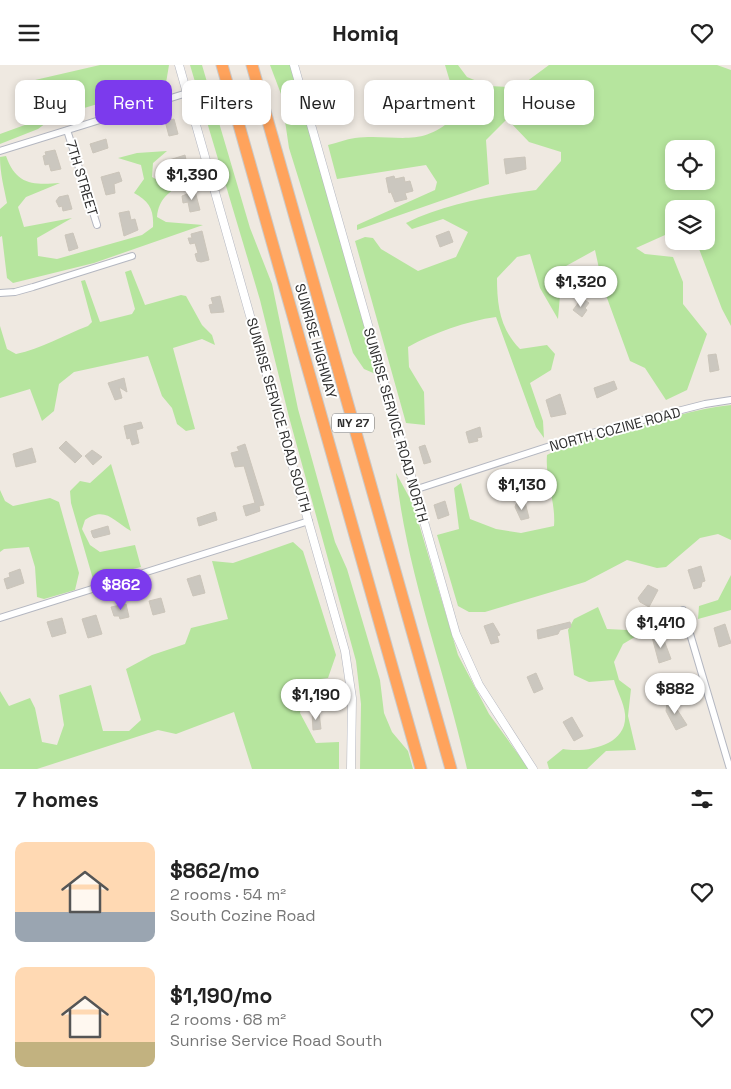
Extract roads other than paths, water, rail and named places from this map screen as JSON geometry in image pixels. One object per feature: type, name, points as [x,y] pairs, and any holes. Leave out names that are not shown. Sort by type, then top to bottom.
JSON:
[{"type":"highway","name":"SUNRISE HIGHWAY","points":[[252,65],[451,769]]},
{"type":"highway","name":"SUNRISE HIGHWAY","points":[[222,67],[421,769]]},
{"type":"street","name":"SUNRISE SERVICE ROAD SOUTH","points":[[179,65],[183,80]]},
{"type":"street","name":"SUNRISE SERVICE ROAD NORTH","points":[[294,65],[414,489],[463,653],[484,695],[533,769]]},
{"type":"street","points":[[0,151],[182,95]]},
{"type":"street","name":"SUNRISE SERVICE ROAD SOUTH","points":[[196,125],[339,626],[349,675],[352,711],[352,769]]},
{"type":"street","name":"7TH STREET","points":[[67,130],[97,225]]},
{"type":"street","points":[[0,293],[15,292],[33,287],[132,256]]},
{"type":"street","name":"NORTH COZINE ROAD","points":[[414,489],[584,435],[705,404],[731,400]]},
{"type":"street","points":[[0,618],[309,521]]},
{"type":"street","points":[[684,611],[730,769]]}]
